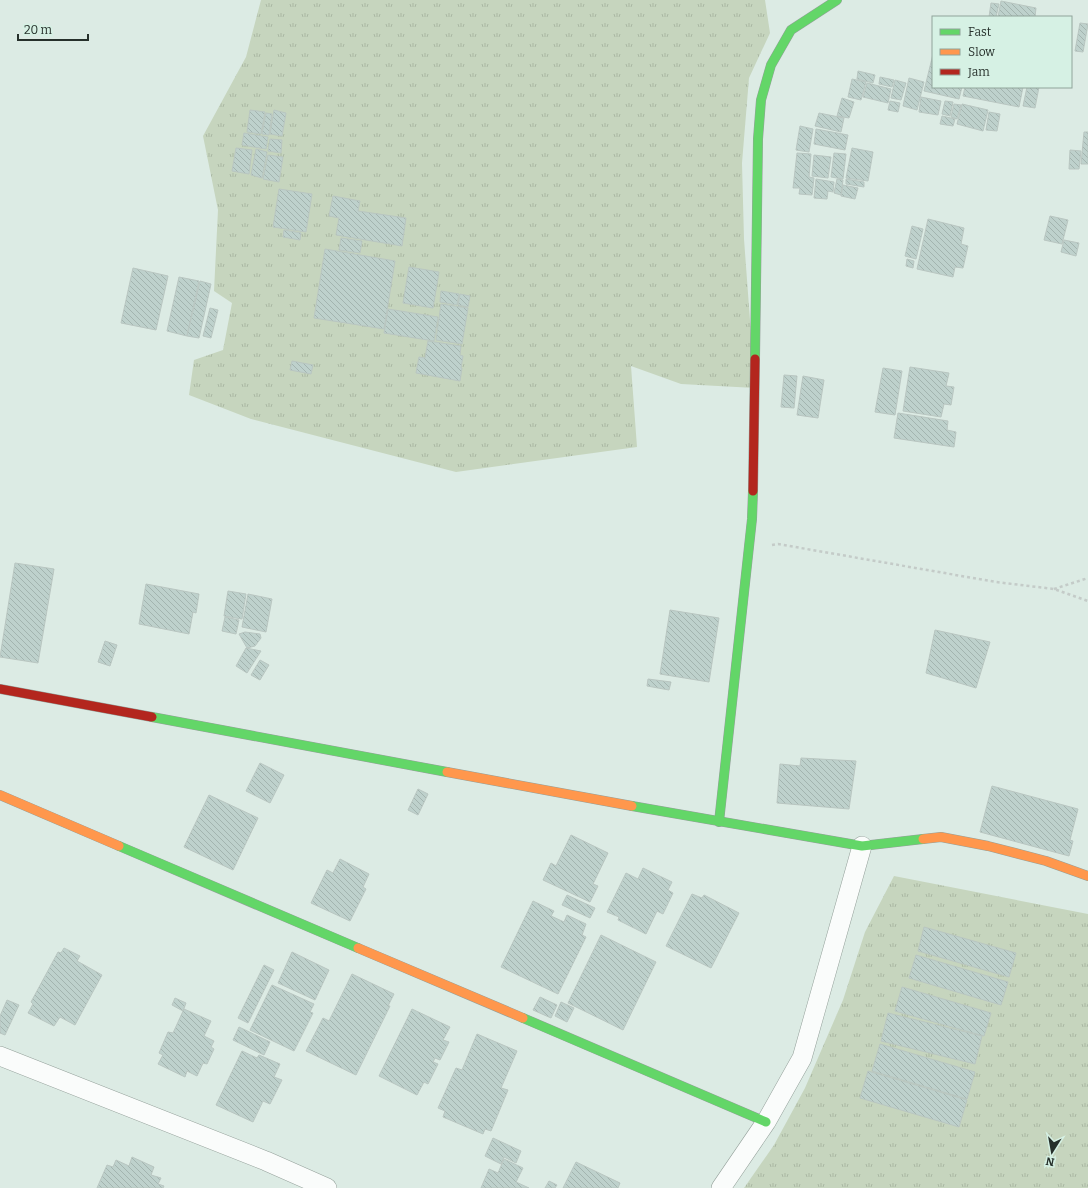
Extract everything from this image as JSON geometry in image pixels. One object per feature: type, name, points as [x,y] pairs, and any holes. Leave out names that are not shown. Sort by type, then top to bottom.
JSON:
[{"type":"street","points":[[719,822],[752,519],[758,140],[761,100],[771,65],[791,30],[837,0]]},
{"type":"street","points":[[1,692],[719,822],[862,846],[942,837],[988,846],[1046,861],[1088,876]]},
{"type":"street","points":[[0,795],[766,1122]]},
{"type":"street","points":[[721,1188],[766,1122],[802,1058],[862,846]]},
{"type":"street","points":[[0,1056],[266,1161],[327,1188]]},
{"type":"path","points":[[749,546],[778,544],[996,582],[1054,589],[1088,601]]},
{"type":"path","points":[[1054,589],[1088,578]]},
{"type":"green space","points":[[261,0],[765,0],[770,33],[749,78],[742,163],[744,239],[755,388],[681,384],[631,366],[637,447],[456,472],[251,419],[189,395],[194,360],[223,350],[232,303],[214,291],[218,210],[203,136],[246,57]]},
{"type":"green space","points":[[894,876],[1088,914],[1088,1188],[744,1188],[774,1145],[805,1088],[843,1000],[865,932]]},
{"type":"building","points":[[1001,1],[1036,8],[1035,16],[998,16]]},
{"type":"building","points":[[991,3],[999,4],[996,16],[989,16]]},
{"type":"building","points":[[1080,23],[1088,24],[1083,52],[1075,51]]},
{"type":"building","points":[[932,58],[932,88],[962,88],[959,99],[924,91]]},
{"type":"building","points":[[858,71],[875,75],[873,83],[857,79]]},
{"type":"building","points":[[880,77],[894,80],[892,87],[879,84]]},
{"type":"building","points":[[909,78],[924,82],[917,110],[903,106]]},
{"type":"building","points":[[852,79],[866,82],[861,100],[848,97]]},
{"type":"building","points":[[895,80],[906,83],[901,100],[891,98]]},
{"type":"building","points":[[867,83],[891,89],[888,103],[863,97]]},
{"type":"building","points":[[965,88],[1023,88],[1019,107],[963,96]]},
{"type":"building","points":[[1027,88],[1039,88],[1035,108],[1023,106]]},
{"type":"building","points":[[921,97],[941,101],[938,115],[919,112]]},
{"type":"building","points":[[842,98],[854,102],[849,118],[837,116]]},
{"type":"building","points":[[890,101],[900,103],[898,112],[888,110]]},
{"type":"building","points":[[945,101],[953,102],[950,116],[942,114]]},
{"type":"building","points":[[954,104],[961,105],[957,119],[951,117]]},
{"type":"building","points":[[962,104],[988,110],[983,131],[957,124]]},
{"type":"building","points":[[250,110],[265,112],[261,134],[247,132]]},
{"type":"building","points":[[274,110],[286,113],[282,136],[270,134]]},
{"type":"building","points":[[989,112],[1000,114],[997,131],[986,130]]},
{"type":"building","points":[[266,113],[272,114],[269,135],[262,134]]},
{"type":"building","points":[[819,113],[844,118],[841,132],[815,126]]},
{"type":"building","points":[[942,116],[955,119],[953,126],[940,124]]},
{"type":"building","points":[[800,126],[813,129],[809,152],[796,150]]},
{"type":"building","points":[[816,129],[848,135],[845,150],[814,144]]},
{"type":"building","points":[[1084,132],[1088,132],[1088,164],[1081,164]]},
{"type":"building","points":[[244,133],[268,137],[266,149],[242,145]]},
{"type":"building","points":[[270,139],[282,140],[281,153],[268,151]]},
{"type":"building","points":[[236,148],[252,150],[249,174],[232,171]]},
{"type":"building","points":[[852,148],[873,152],[868,181],[846,178]]},
{"type":"building","points":[[256,149],[267,152],[262,178],[251,175]]},
{"type":"building","points":[[1070,150],[1081,151],[1079,169],[1069,169]]},
{"type":"building","points":[[797,153],[811,154],[809,177],[814,178],[812,195],[799,194],[800,188],[793,188]]},
{"type":"building","points":[[834,153],[846,154],[843,179],[831,177]]},
{"type":"building","points":[[268,155],[283,157],[279,182],[263,179]]},
{"type":"building","points":[[814,155],[831,157],[828,178],[812,176]]},
{"type":"building","points":[[816,179],[834,182],[833,192],[828,191],[827,199],[814,198]]},
{"type":"building","points":[[837,179],[843,180],[841,195],[834,193]]},
{"type":"building","points":[[846,179],[864,182],[864,187],[846,184]]},
{"type":"building","points":[[843,185],[858,188],[855,199],[841,196]]},
{"type":"building","points":[[279,189],[312,194],[306,232],[273,227]]},
{"type":"building","points":[[333,196],[360,201],[358,211],[406,218],[402,246],[336,235],[339,218],[329,216]]},
{"type":"building","points":[[1050,216],[1068,220],[1062,244],[1044,240]]},
{"type":"building","points":[[928,219],[964,228],[961,244],[968,246],[963,268],[955,267],[953,277],[917,269]]},
{"type":"building","points":[[912,226],[923,229],[916,259],[905,256]]},
{"type":"building","points":[[284,230],[301,233],[300,240],[283,237]]},
{"type":"building","points":[[341,238],[362,241],[360,253],[339,250]]},
{"type":"building","points":[[1064,240],[1079,243],[1076,256],[1061,252]]},
{"type":"building","points":[[325,249],[395,261],[384,329],[314,318]]},
{"type":"building","points":[[907,259],[914,261],[913,268],[906,266]]},
{"type":"building","points":[[409,267],[439,272],[433,308],[403,303]]},
{"type":"building","points":[[133,268],[168,276],[156,330],[121,323]]},
{"type":"building","points":[[179,277],[199,281],[187,336],[167,331]]},
{"type":"building","points":[[200,281],[211,284],[199,338],[187,336]]},
{"type":"building","points":[[441,291],[459,294],[457,305],[440,302]]},
{"type":"building","points":[[460,294],[470,296],[468,307],[458,305]]},
{"type":"building","points":[[441,304],[468,308],[462,344],[436,340]]},
{"type":"building","points":[[210,308],[218,310],[211,338],[203,336]]},
{"type":"building","points":[[388,309],[438,317],[434,341],[384,333]]},
{"type":"building","points":[[428,341],[461,346],[460,355],[463,356],[460,381],[416,373],[419,357],[425,358]]},
{"type":"building","points":[[292,361],[313,365],[311,374],[290,370]]},
{"type":"building","points":[[910,367],[949,373],[946,386],[954,387],[951,405],[944,404],[941,417],[903,411]]},
{"type":"building","points":[[883,368],[902,371],[895,415],[875,412]]},
{"type":"building","points":[[784,375],[797,376],[794,408],[781,407]]},
{"type":"building","points":[[803,376],[824,380],[818,418],[797,415]]},
{"type":"building","points":[[898,413],[948,421],[947,430],[956,432],[954,447],[894,438]]},
{"type":"building","points":[[15,563],[54,569],[38,663],[0,657]]},
{"type":"building","points":[[146,584],[199,594],[196,613],[193,612],[189,634],[139,624]]},
{"type":"building","points":[[228,591],[246,594],[242,619],[224,616]]},
{"type":"building","points":[[248,594],[272,599],[266,632],[242,627]]},
{"type":"building","points":[[670,610],[719,618],[709,682],[660,674]]},
{"type":"building","points":[[225,617],[239,620],[236,634],[222,631]]},
{"type":"building","points":[[935,630],[990,642],[976,688],[926,673]]},
{"type":"building","points":[[245,632],[260,634],[261,638],[255,646],[247,648],[239,634]]},
{"type":"building","points":[[105,641],[117,645],[110,666],[98,662]]},
{"type":"building","points":[[246,648],[261,651],[247,673],[236,666]]},
{"type":"building","points":[[260,660],[269,665],[260,680],[251,675]]},
{"type":"building","points":[[648,679],[671,682],[669,690],[647,686]]},
{"type":"building","points":[[801,758],[856,761],[849,809],[777,803],[780,764],[800,766]]},
{"type":"building","points":[[260,763],[284,775],[270,803],[246,791]]},
{"type":"building","points":[[992,786],[1078,809],[1070,840],[1073,841],[1069,856],[980,832]]},
{"type":"building","points":[[418,789],[428,794],[418,815],[408,810]]},
{"type":"building","points":[[209,795],[258,818],[233,870],[184,847]]},
{"type":"building","points":[[571,835],[608,853],[593,884],[598,886],[590,902],[543,880],[551,863],[556,866]]},
{"type":"building","points":[[340,859],[369,874],[363,887],[366,889],[350,921],[311,903],[327,870],[333,873]]},
{"type":"building","points":[[643,868],[672,882],[668,890],[673,893],[663,914],[657,911],[646,934],[618,920],[619,917],[607,912],[626,873],[638,879]]},
{"type":"building","points":[[692,894],[702,898],[704,895],[739,913],[711,968],[666,946]]},
{"type":"building","points":[[567,895],[595,908],[590,918],[562,905]]},
{"type":"building","points":[[533,901],[554,911],[551,916],[564,922],[567,915],[586,924],[582,935],[586,937],[558,994],[501,967]]},
{"type":"building","points":[[924,927],[1016,953],[1009,977],[918,951]]},
{"type":"building","points":[[601,935],[656,962],[623,1030],[568,1003]]},
{"type":"building","points":[[64,948],[80,956],[77,961],[102,975],[75,1025],[60,1017],[54,1026],[28,1013],[33,1004],[31,1002],[58,952],[61,953]]},
{"type":"building","points":[[292,952],[329,970],[315,1000],[278,983]]},
{"type":"building","points":[[916,955],[1008,982],[1001,1005],[909,978]]},
{"type":"building","points":[[264,965],[274,970],[248,1023],[238,1018]]},
{"type":"building","points":[[352,974],[394,994],[388,1006],[390,1006],[356,1075],[306,1051],[323,1018],[329,1021]]},
{"type":"building","points":[[272,985],[314,1004],[310,1012],[313,1013],[294,1051],[250,1030]]},
{"type":"building","points":[[902,987],[991,1013],[984,1036],[895,1011]]},
{"type":"building","points":[[540,997],[557,1005],[551,1018],[533,1010]]},
{"type":"building","points":[[175,998],[186,1003],[183,1011],[172,1005]]},
{"type":"building","points":[[7,1000],[19,1005],[5,1035],[0,1033],[0,1016]]},
{"type":"building","points":[[561,1002],[574,1008],[567,1022],[555,1016]]},
{"type":"building","points":[[184,1009],[211,1021],[204,1036],[214,1041],[211,1047],[214,1049],[207,1064],[203,1063],[197,1076],[187,1071],[185,1077],[158,1064],[163,1055],[159,1053],[168,1032],[173,1033]]},
{"type":"building","points":[[412,1009],[450,1027],[443,1040],[449,1042],[440,1060],[435,1058],[433,1062],[438,1064],[428,1084],[424,1082],[417,1095],[379,1076]]},
{"type":"building","points":[[888,1013],[982,1036],[975,1064],[881,1041]]},
{"type":"building","points":[[239,1027],[270,1042],[264,1055],[233,1040]]},
{"type":"building","points":[[477,1034],[517,1051],[501,1088],[508,1090],[491,1131],[485,1129],[483,1134],[443,1117],[445,1111],[438,1108],[456,1068],[462,1070]]},
{"type":"building","points":[[880,1044],[975,1072],[967,1099],[872,1071]]},
{"type":"building","points":[[242,1051],[257,1058],[259,1055],[280,1064],[274,1077],[282,1080],[270,1104],[263,1101],[253,1122],[216,1105]]},
{"type":"building","points":[[868,1071],[967,1100],[959,1127],[860,1098]]},
{"type":"building","points":[[493,1138],[521,1151],[516,1163],[504,1157],[501,1164],[485,1156]]},
{"type":"building","points":[[132,1157],[154,1167],[151,1175],[161,1178],[158,1184],[164,1186],[163,1188],[97,1188],[107,1165],[113,1167],[116,1160],[129,1166]]},
{"type":"building","points":[[504,1159],[523,1168],[516,1182],[529,1188],[481,1188],[489,1169],[498,1173]]},
{"type":"building","points":[[576,1162],[620,1183],[618,1188],[563,1188]]},
{"type":"building","points":[[549,1181],[557,1185],[555,1188],[545,1188]]},
{"type":"traffic: fast","points":[[755,359],[758,139],[761,100],[771,65],[791,30],[837,0]]},
{"type":"traffic: fast","points":[[719,822],[752,519],[753,491]]},
{"type":"traffic: fast","points":[[152,717],[447,772]]},
{"type":"traffic: fast","points":[[632,806],[862,846],[923,839]]},
{"type":"traffic: fast","points":[[119,846],[358,948]]},
{"type":"traffic: fast","points":[[523,1018],[766,1122]]},
{"type":"traffic: slow","points":[[447,772],[632,806]]},
{"type":"traffic: slow","points":[[0,795],[119,846]]},
{"type":"traffic: slow","points":[[923,839],[941,837],[988,846],[1046,861],[1088,876]]},
{"type":"traffic: slow","points":[[358,948],[523,1018]]},
{"type":"traffic: jam","points":[[753,491],[755,359]]},
{"type":"traffic: jam","points":[[0,689],[152,717]]}]
